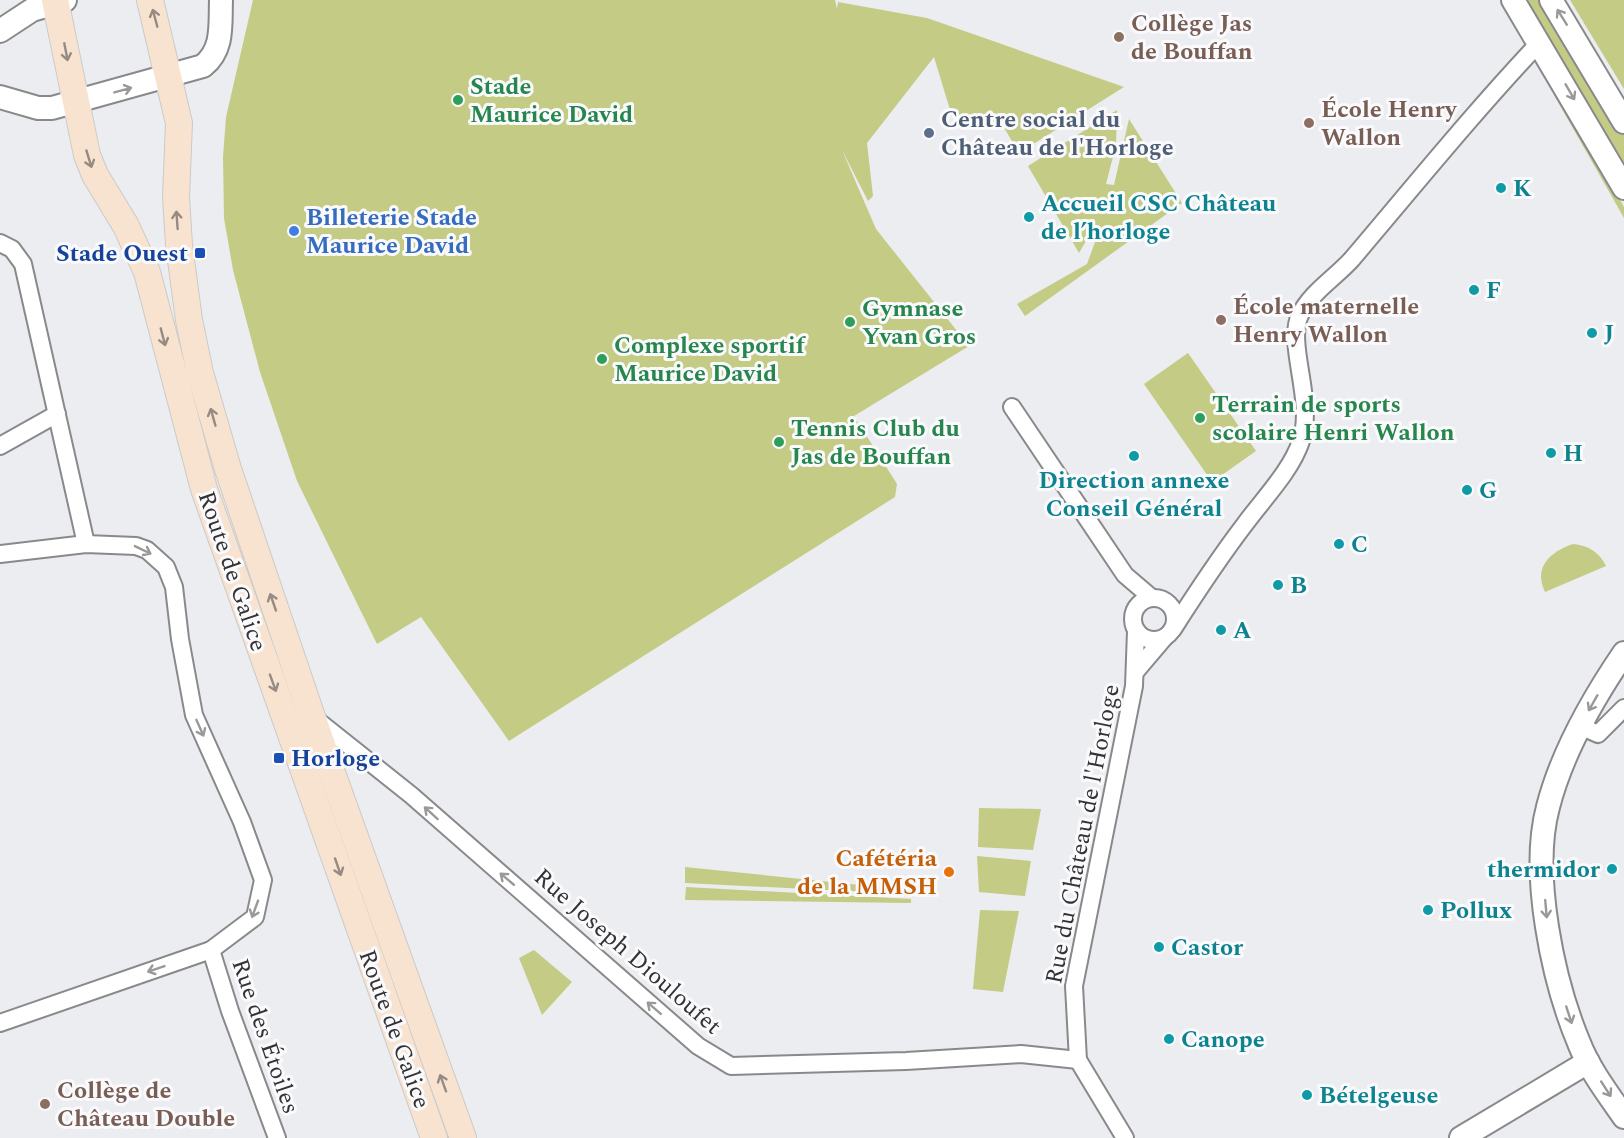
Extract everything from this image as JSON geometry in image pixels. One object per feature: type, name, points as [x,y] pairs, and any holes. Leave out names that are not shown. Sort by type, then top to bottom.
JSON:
[{"type":"main road","name":"Route de Galice","points":[[150,0],[179,123],[176,196],[182,273],[200,373],[228,470],[312,717],[463,1138]]},
{"type":"main road","points":[[0,97],[38,108],[52,108],[203,66],[212,59],[220,36],[220,0]]},
{"type":"main road","points":[[1513,0],[1540,42],[1624,188]]},
{"type":"main road","points":[[1551,0],[1624,122]]},
{"type":"main road","name":"Route de Galice","points":[[59,1],[87,155],[95,175],[126,226],[147,272],[204,489],[434,1138]]},
{"type":"main road","points":[[0,31],[32,10],[59,1]]},
{"type":"main road","points":[[1624,653],[1589,730],[1547,809],[1543,864],[1548,930],[1554,966],[1579,1044],[1624,1117]]},
{"type":"main road","points":[[1461,1138],[1588,1062]]},
{"type":"street","name":"Rue du Château de l'Horloge","points":[[1136,671],[1168,633],[1285,470],[1301,442],[1306,417],[1296,335],[1299,316],[1319,291],[1350,261],[1441,152],[1540,42]]},
{"type":"street","points":[[0,243],[12,249],[23,264],[86,544]]},
{"type":"street","points":[[1012,407],[1125,575],[1134,611],[1133,625],[1136,631],[1152,640],[1168,633],[1173,610],[1125,575]]},
{"type":"street","points":[[0,446],[57,414]]},
{"type":"street","points":[[0,554],[86,544],[136,546],[147,550],[166,567],[174,587],[180,639],[194,715],[242,822],[263,880],[255,916],[211,950],[0,1023]]},
{"type":"street","points":[[1134,611],[1141,602],[1158,599],[1202,583]]},
{"type":"street","name":"Rue du Château de l'Horloge","points":[[1125,1138],[1078,1060],[1074,986],[1136,671],[1136,631]]},
{"type":"street","points":[[1589,730],[1624,708]]},
{"type":"street","name":"Rue Joseph Diouloufet","points":[[312,717],[411,795],[698,1046],[731,1066],[906,1062],[1021,1054],[1078,1060]]},
{"type":"street","name":"Rue des Étoiles","points":[[211,950],[230,1011],[277,1138]]},
{"type":"green space","name":"Complexe sportif Maurice David","points":[[253,0],[835,0],[837,9],[838,2],[927,18],[1124,87],[1019,153],[1000,121],[978,130],[951,113],[934,57],[867,143],[873,196],[868,201],[842,150],[876,229],[969,346],[854,416],[897,484],[895,497],[509,741],[421,617],[377,644],[297,481],[260,372],[233,270],[224,218],[223,157],[226,117]]},
{"type":"green space","points":[[1523,0],[1544,0],[1624,134],[1624,164]]},
{"type":"green space","points":[[1570,0],[1624,0],[1624,89]]},
{"type":"green space","points":[[1560,91],[1624,207],[1624,218],[1554,95]]},
{"type":"green space","points":[[1117,110],[1116,145],[1106,184],[1114,185],[1129,119],[1182,203],[1025,316],[1017,304],[1087,264],[1098,234],[1091,232],[1079,253],[1028,166]]},
{"type":"green space","name":"Terrain de sports scolaire Henri Wallon","points":[[1188,353],[1256,451],[1212,482],[1144,384]]},
{"type":"green space","points":[[1573,544],[1592,550],[1606,566],[1545,592],[1541,575],[1546,562],[1557,551]]},
{"type":"green space","points":[[979,808],[1041,809],[1033,850],[978,847]]},
{"type":"green space","points":[[977,856],[1031,861],[1025,896],[979,892]]},
{"type":"green space","points":[[685,867],[909,890],[909,894],[685,883]]},
{"type":"green space","points":[[686,887],[911,899],[911,903],[685,900]]},
{"type":"green space","points":[[980,910],[1019,911],[1003,992],[973,989]]},
{"type":"green space","points":[[534,950],[572,982],[542,1015],[519,958]]},
{"type":"place","name":"Collège Jas de Bouffan","points":[[1119,37]]},
{"type":"place","name":"Stade Maurice David","points":[[458,100]]},
{"type":"place","name":"École Henry Wallon","points":[[1309,123]]},
{"type":"place","name":"Centre social du Château de l'Horloge","points":[[929,133]]},
{"type":"place","name":"K","points":[[1501,188]]},
{"type":"place","name":"Accueil CSC Château de l’horloge","points":[[1029,217]]},
{"type":"place","name":"Billeterie Stade Maurice David","points":[[294,231]]},
{"type":"place","name":"Stade Ouest","points":[[200,253]]},
{"type":"place","name":"F","points":[[1474,290]]},
{"type":"place","name":"École maternelle Henry Wallon","points":[[1221,320]]},
{"type":"place","name":"Gymnase Yvan Gros","points":[[850,322]]},
{"type":"place","name":"J","points":[[1592,333]]},
{"type":"place","name":"Complexe sportif Maurice David","points":[[602,359]]},
{"type":"place","name":"Terrain de sports scolaire Henri Wallon","points":[[1200,418]]},
{"type":"place","name":"Tennis Club du Jas de Bouffan","points":[[779,442]]},
{"type":"place","name":"H","points":[[1551,453]]},
{"type":"place","name":"Direction annexe Conseil Général","points":[[1134,456]]},
{"type":"place","name":"G","points":[[1467,490]]},
{"type":"place","name":"C","points":[[1339,544]]},
{"type":"place","name":"B","points":[[1278,585]]},
{"type":"place","name":"A","points":[[1221,630]]},
{"type":"place","name":"Horloge","points":[[279,758]]},
{"type":"place","name":"thermidor","points":[[1612,869]]},
{"type":"place","name":"Cafétéria de la MMSH","points":[[949,872]]},
{"type":"place","name":"Pollux","points":[[1428,910]]},
{"type":"place","name":"Castor","points":[[1159,947]]},
{"type":"place","name":"Canope","points":[[1169,1039]]},
{"type":"place","name":"Bételgeuse","points":[[1307,1095]]},
{"type":"place","name":"Collège de Château Double","points":[[45,1104]]}]
